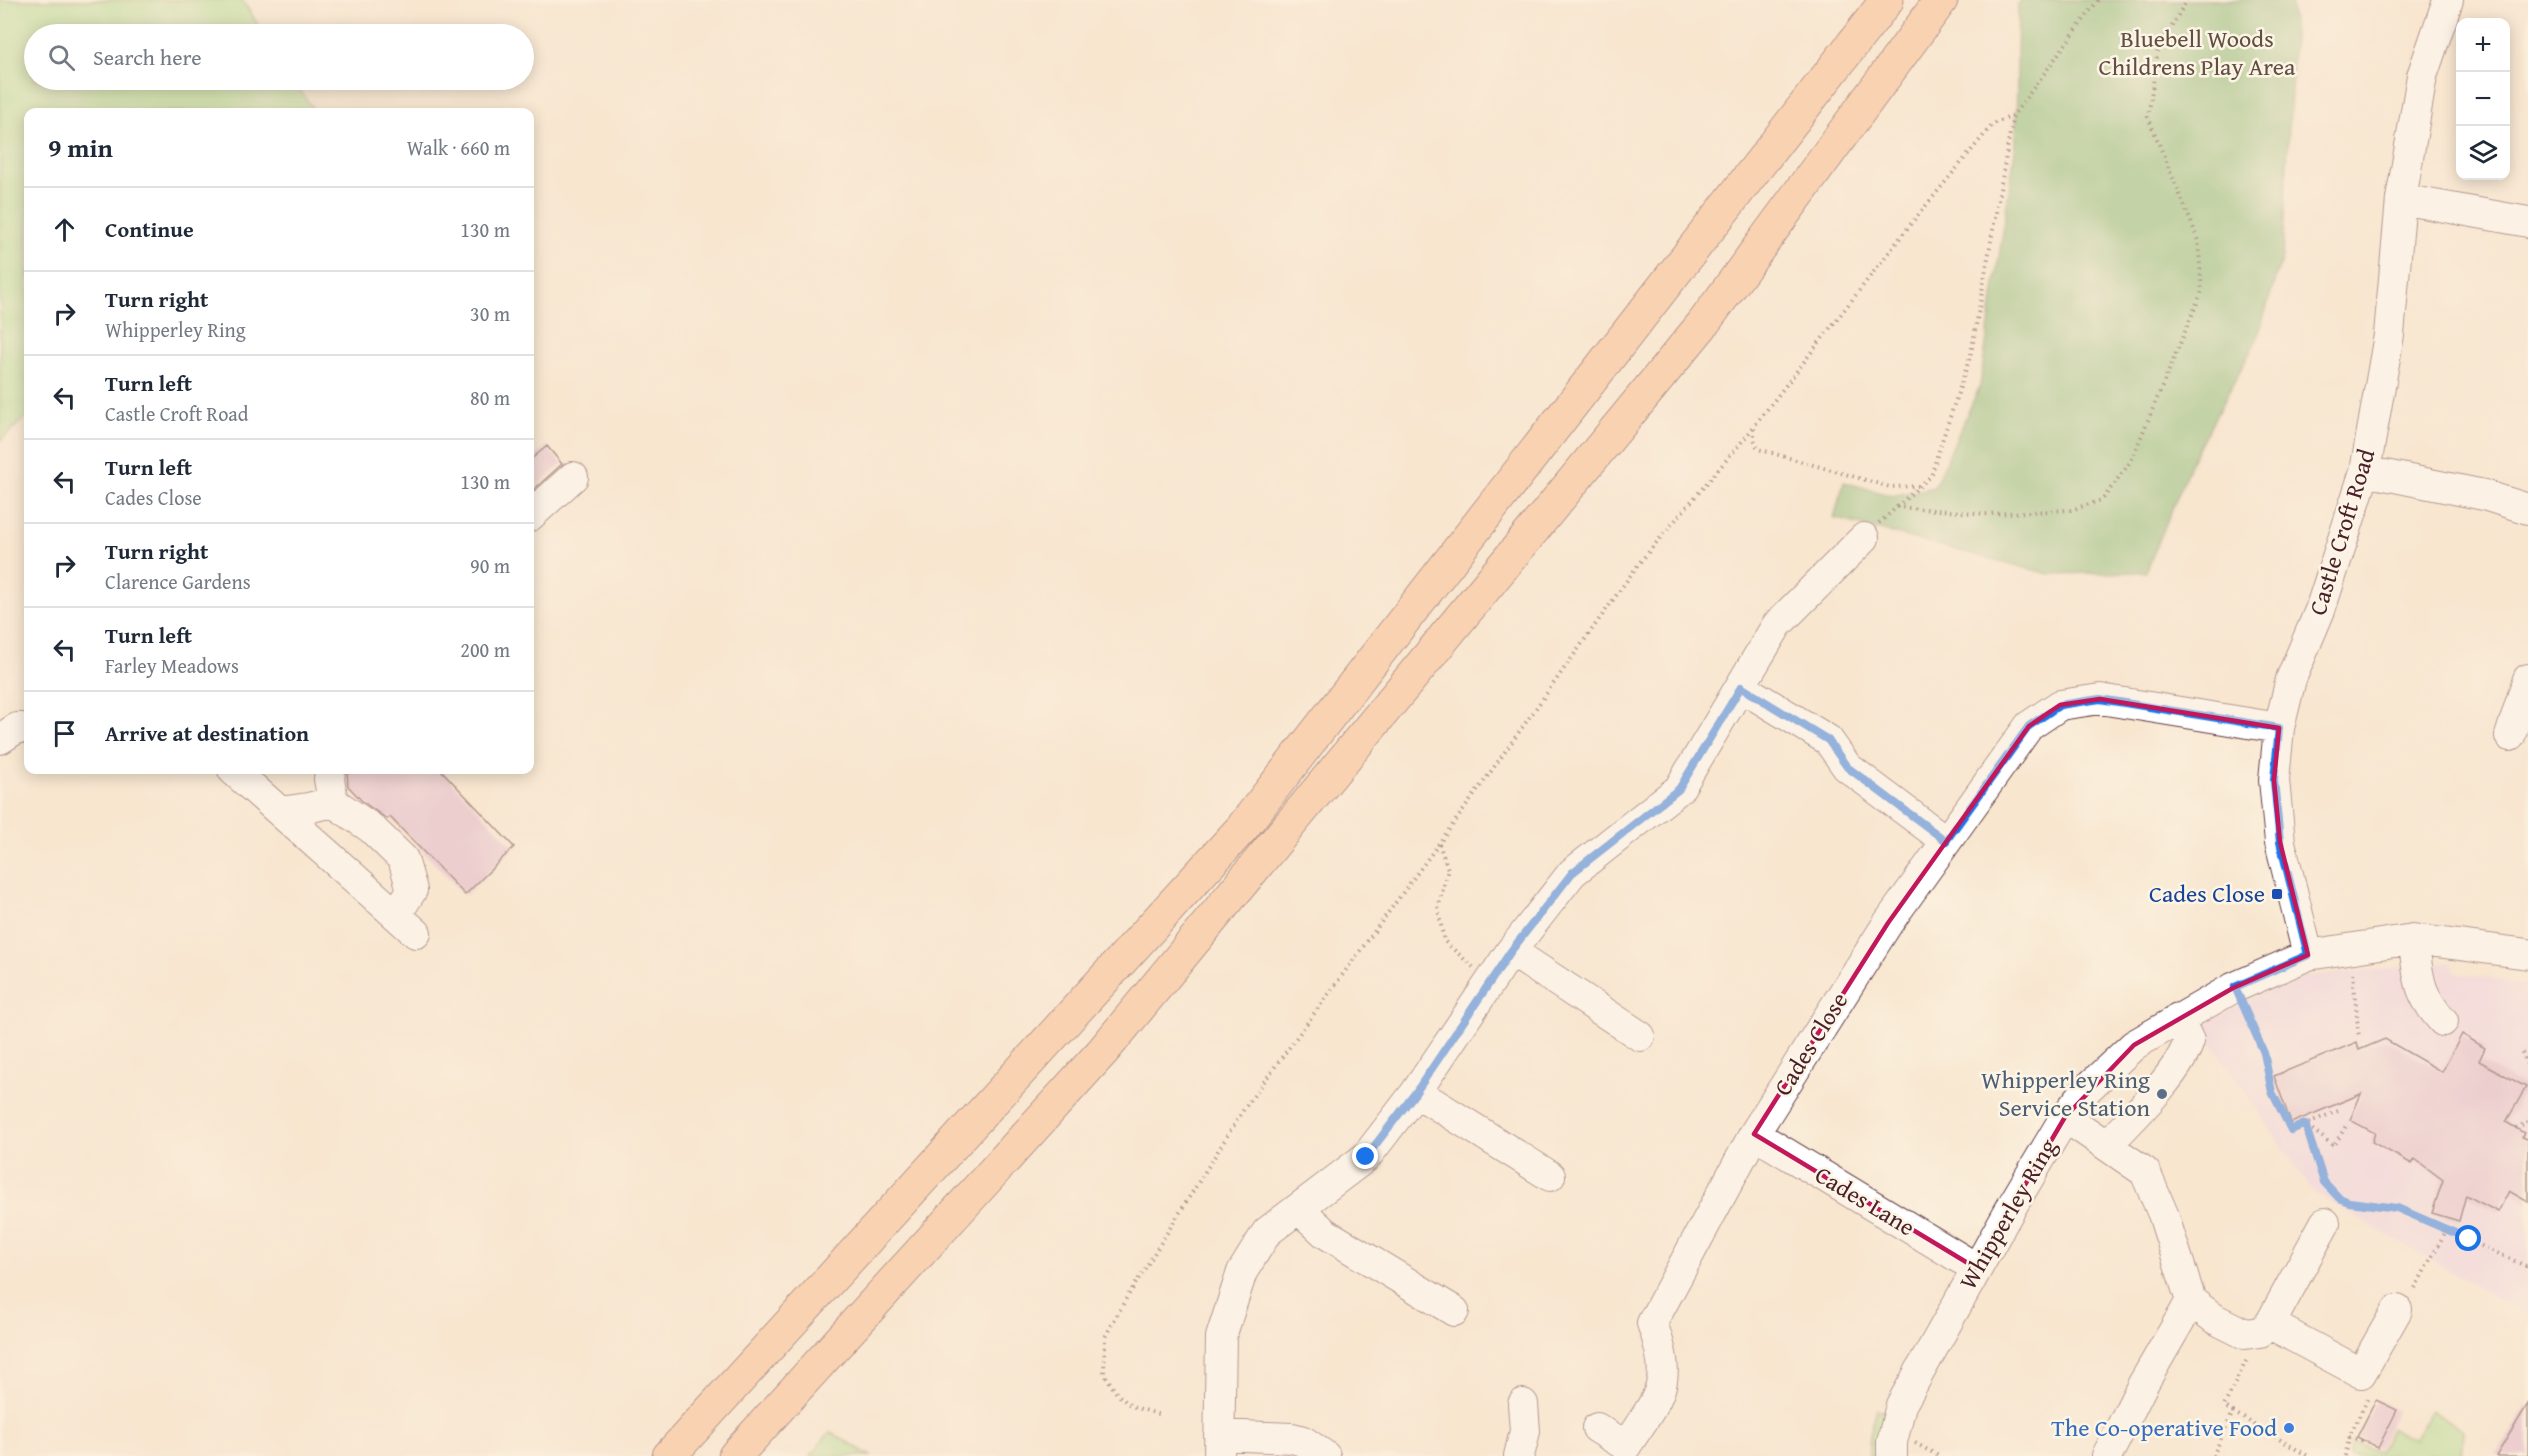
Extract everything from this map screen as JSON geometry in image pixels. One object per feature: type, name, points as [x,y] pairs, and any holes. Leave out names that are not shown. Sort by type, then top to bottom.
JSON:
[{"type":"highway","points":[[669,1456],[1242,828],[1887,0]]},
{"type":"highway","points":[[735,1456],[1096,1059],[1702,325],[1941,0]]},
{"type":"street","name":"Castle Croft Road","points":[[2308,955],[2280,842],[2274,780],[2279,728],[2291,679],[2320,610],[2365,471],[2389,335],[2401,199],[2422,76],[2448,0]]},
{"type":"street","points":[[2401,199],[2528,222]]},
{"type":"street","points":[[2365,471],[2484,495],[2528,509]]},
{"type":"street","points":[[534,512],[573,477]]},
{"type":"street","points":[[1324,1456],[1303,1441],[1292,1438],[1219,1445],[1221,1337],[1242,1272],[1267,1232],[1366,1157],[1416,1092],[1511,951],[1572,873],[1679,789],[1777,625],[1864,538]]},
{"type":"street","points":[[2510,736],[2528,679]]},
{"type":"street","points":[[1741,687],[1828,740],[1847,767],[1946,841]]},
{"type":"street","name":"Cades Close","points":[[1597,1428],[1626,1446],[1659,1395],[1664,1371],[1660,1343],[1652,1323],[1754,1134],[1888,923],[2029,726],[2060,705],[2100,699],[2279,728]]},
{"type":"street","points":[[0,739],[17,728],[24,728]]},
{"type":"street","points":[[237,774],[280,812],[406,924],[411,890],[403,859],[371,828],[333,802],[280,812]]},
{"type":"street","points":[[330,774],[333,802]]},
{"type":"street","points":[[2413,939],[2423,994],[2427,1004],[2443,1021]]},
{"type":"street","name":"Whipperley Ring","points":[[1892,1456],[1892,1442],[1901,1405],[1976,1268],[2065,1117],[2088,1088],[2134,1045],[2235,987],[2308,955],[2413,939],[2528,954]]},
{"type":"street","points":[[1511,951],[1640,1036]]},
{"type":"street","points":[[2107,1145],[2156,1091],[2186,1051],[2189,1041],[2178,1018]]},
{"type":"street","points":[[1416,1092],[1550,1176]]},
{"type":"street","points":[[2065,1117],[2145,1172],[2163,1214],[2191,1301],[2215,1319],[2245,1334],[2265,1328],[2361,1373],[2406,1299]]},
{"type":"street","name":"Cades Lane","points":[[1754,1134],[1976,1268]]},
{"type":"street","points":[[1299,1209],[1325,1233],[1454,1311]]},
{"type":"street","points":[[2265,1328],[2325,1223]]},
{"type":"street","points":[[2107,1456],[2143,1384],[2191,1301]]},
{"type":"street","points":[[1519,1456],[1525,1431],[1523,1404]]},
{"type":"path","points":[[1864,538],[1931,476],[1971,354],[2013,116],[2098,0]]},
{"type":"path","points":[[1896,507],[1987,514],[2071,510],[2102,500],[2131,461],[2202,291],[2198,239],[2148,117],[2158,50],[2187,0]]},
{"type":"path","points":[[1158,1414],[1131,1406],[1117,1394],[1104,1372],[1105,1337],[1126,1299],[1244,1109],[1439,843],[1640,562],[1754,427],[1910,225],[1993,124],[2013,116]]},
{"type":"path","points":[[1754,427],[1754,439],[1758,449],[1890,487],[1919,486]]},
{"type":"path","points":[[1439,843],[1448,869],[1438,909],[1444,941],[1490,981]]},
{"type":"path","points":[[2351,948],[2359,1038]]},
{"type":"path","points":[[2235,987],[2264,1053],[2272,1092],[2291,1130],[2338,1111]]},
{"type":"path","points":[[2522,1052],[2528,1067]]},
{"type":"path","points":[[2516,1128],[2528,1122]]},
{"type":"path","points":[[2305,1124],[2334,1146],[2347,1124]]},
{"type":"path","points":[[2305,1124],[2324,1182],[2339,1198],[2349,1202],[2397,1208],[2526,1266],[2528,1264]]},
{"type":"path","points":[[2406,1299],[2446,1229]]},
{"type":"path","points":[[2265,1328],[2223,1406],[2308,1456]]},
{"type":"path","points":[[2345,1456],[2349,1437],[2376,1382],[2361,1373]]},
{"type":"path","points":[[2212,1456],[2233,1413]]},
{"type":"path","points":[[2349,1437],[2367,1442]]},
{"type":"highlighted area","points":[[2100,699],[2279,728],[2274,780],[2280,842],[2308,955],[2233,988],[2134,1045],[2065,1117],[1976,1268],[1754,1134],[1888,923],[2029,726],[2060,705]]},
{"type":"shaded area","points":[[2453,962],[2454,973],[2528,987],[2528,1316],[2314,1193],[2200,1026],[2292,976],[2294,978]]},
{"type":"green space","points":[[0,0],[242,0],[258,24],[24,24],[24,90],[300,90],[312,108],[24,108],[24,419],[0,441]]},
{"type":"green space","name":"Bluebell Woods Childrens Play Area","points":[[2021,0],[2291,0],[2294,35],[2282,257],[2257,339],[2192,460],[2146,572],[2049,574],[1834,518],[1844,482],[1892,496],[1934,487],[1980,386],[2016,143],[2018,4]]},
{"type":"green space","points":[[1877,1409],[1887,1413],[1882,1456],[1869,1456],[1870,1435]]},
{"type":"green space","points":[[2431,1410],[2464,1431],[2462,1456],[2349,1456],[2352,1442],[2379,1451],[2391,1428],[2414,1440]]},
{"type":"green space","points":[[830,1432],[871,1456],[810,1456]]},
{"type":"building","points":[[547,446],[562,464],[534,489],[534,457]]},
{"type":"building","points":[[347,774],[445,774],[514,847],[465,895],[390,817],[387,819],[362,801],[348,786]]},
{"type":"building","points":[[2462,1034],[2485,1048],[2479,1061],[2526,1087],[2506,1122],[2524,1133],[2522,1137],[2528,1140],[2528,1202],[2509,1191],[2498,1212],[2466,1195],[2459,1221],[2432,1213],[2443,1180],[2415,1159],[2412,1164],[2372,1142],[2375,1133],[2350,1120],[2361,1094],[2291,1123],[2274,1076],[2357,1042],[2359,1050],[2385,1039],[2442,1072]]},
{"type":"building","points":[[2376,1400],[2397,1410],[2378,1448],[2357,1437]]},
{"type":"building","points":[[2528,1404],[2528,1456],[2496,1456]]},
{"type":"place","name":"Cades Close","points":[[2277,894]]},
{"type":"place","name":"Whipperley Ring Service Station","points":[[2162,1094]]},
{"type":"place","name":"The Co-operative Food","points":[[2289,1428]]},
{"type":"route","points":[[1366,1157],[1416,1092],[1511,951],[1572,873],[1679,789],[1741,687],[1828,740],[1847,767],[1946,841],[2029,726],[2060,705],[2100,699],[2279,728],[2274,780],[2280,842],[2308,955],[2235,987],[2264,1053],[2272,1092],[2291,1130],[2305,1124],[2324,1182],[2339,1198],[2349,1202],[2397,1208],[2469,1239]]}]
